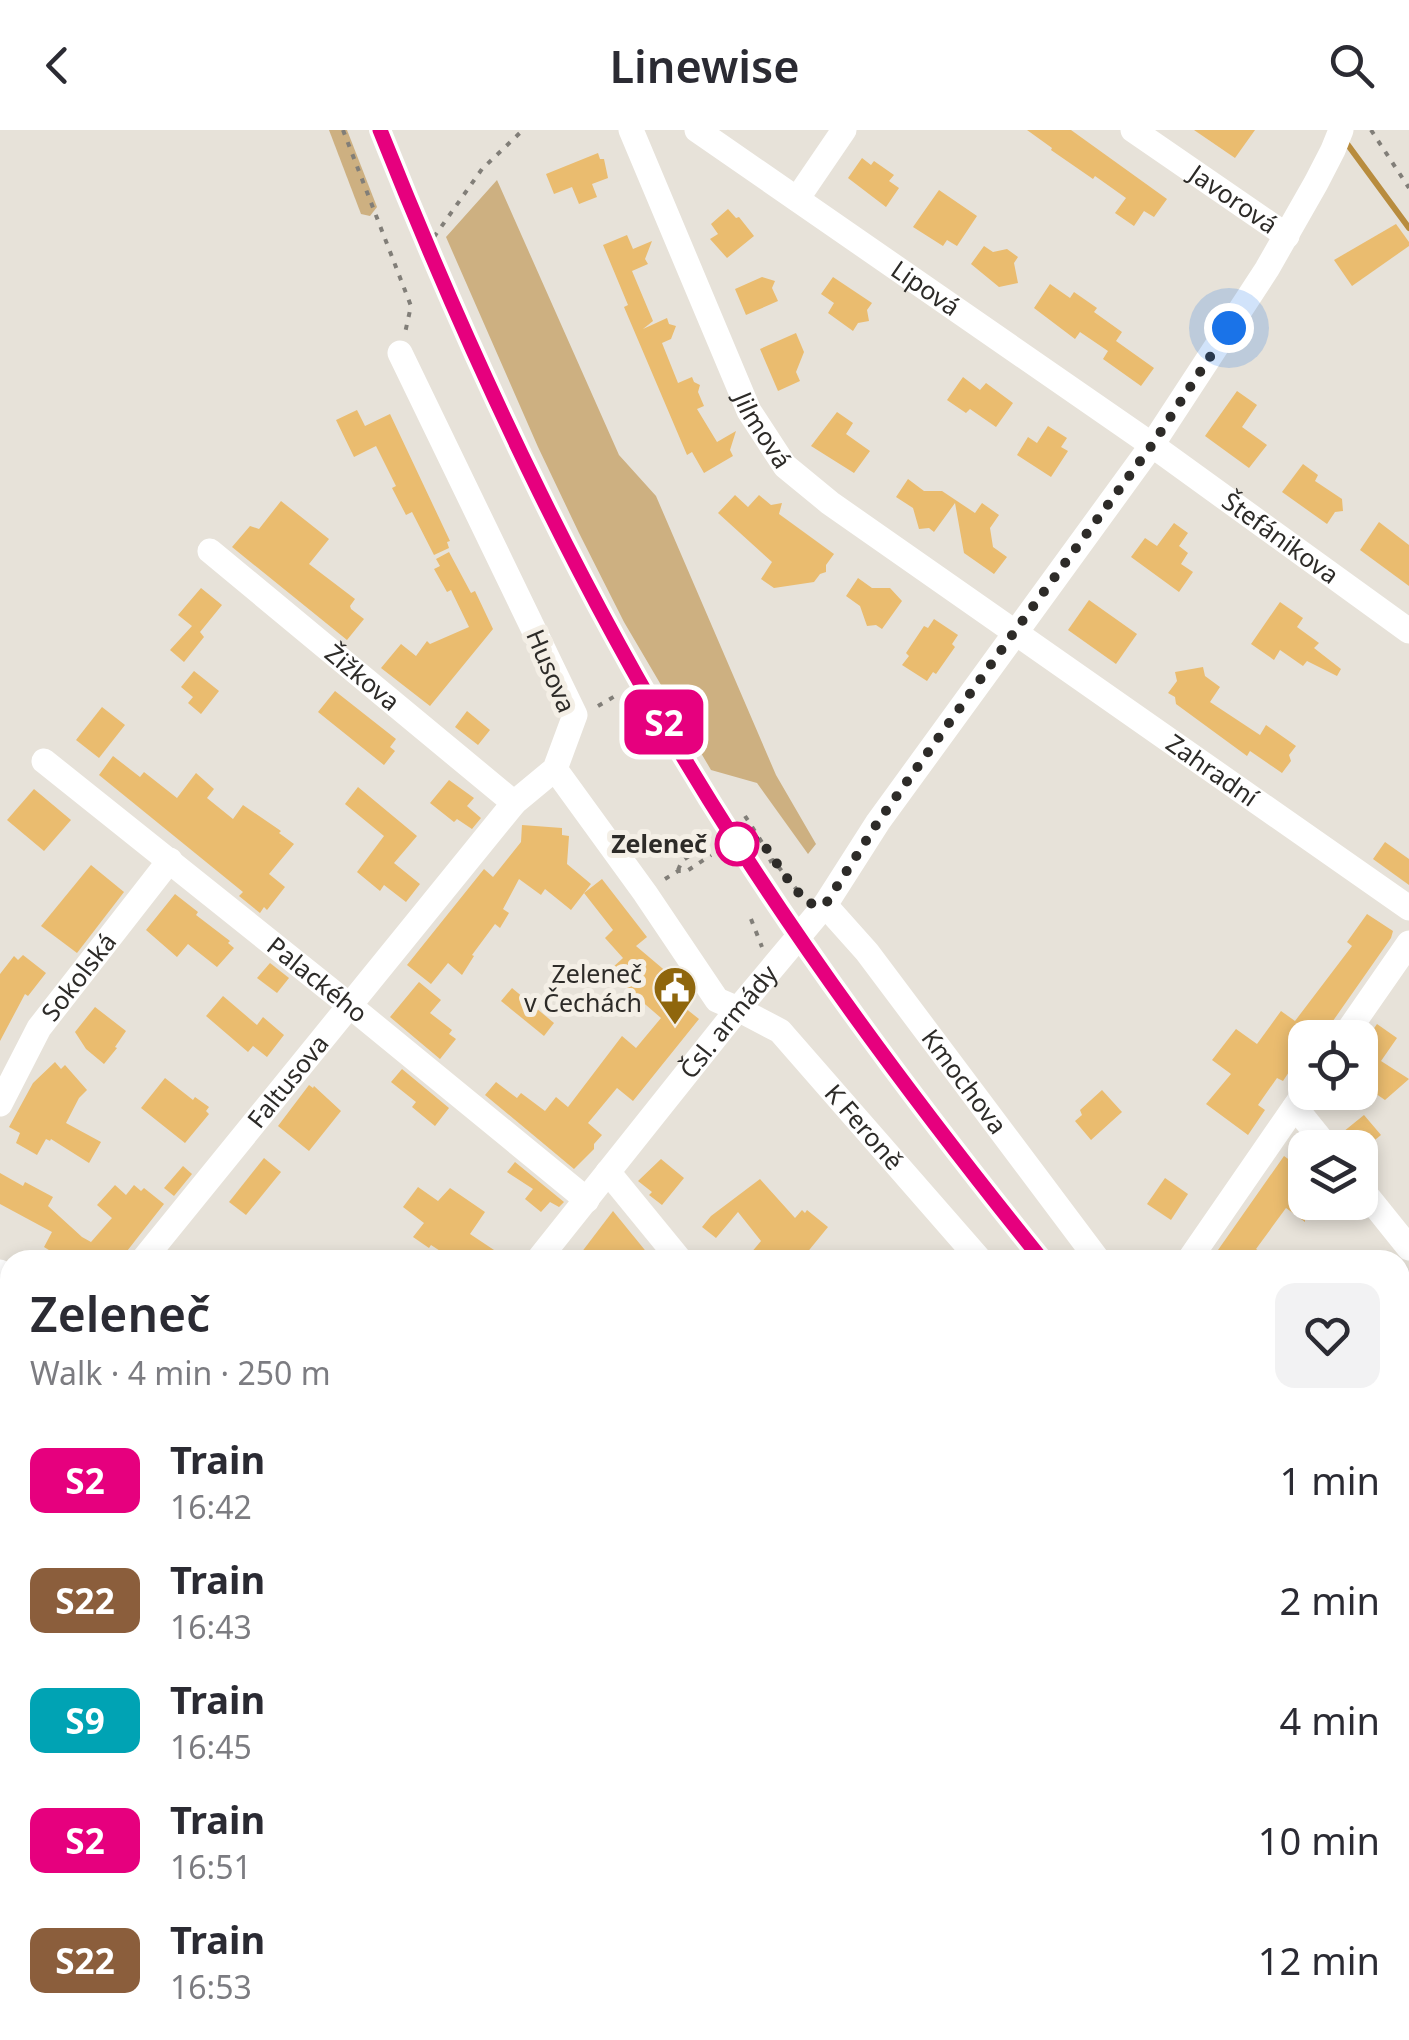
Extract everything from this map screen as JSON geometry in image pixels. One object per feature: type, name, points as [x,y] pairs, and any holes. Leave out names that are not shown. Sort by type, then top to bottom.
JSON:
[{"type":"street","name":"Jilmová","points":[[630,130],[749,411],[785,466],[830,503],[1015,631]]},
{"type":"street","name":"Lipová","points":[[698,130],[1152,445]]},
{"type":"street","points":[[796,199],[844,130]]},
{"type":"street","name":"Javorová","points":[[1133,130],[1287,236]]},
{"type":"street","name":"Čsl. armády","points":[[546,1250],[825,905],[878,822],[1152,445],[1287,236],[1338,138]]},
{"type":"street","name":"Husova","points":[[400,352],[575,715],[555,769]]},
{"type":"street","name":"Štefánikova","points":[[1152,445],[1409,631]]},
{"type":"street","name":"Žižkova","points":[[210,551],[514,803]]},
{"type":"street","name":"Zahradní","points":[[1015,631],[1409,908]]},
{"type":"street","name":"Palackého","points":[[44,762],[586,1200]]},
{"type":"street","points":[[555,769],[717,1000],[738,1009]]},
{"type":"street","name":"Faltusova","points":[[151,1250],[514,803],[555,769]]},
{"type":"street","name":"Sokolská","points":[[0,1104],[40,1028],[170,860]]},
{"type":"street","name":"Kmochova","points":[[825,905],[867,952],[1090,1250]]},
{"type":"street","points":[[1356,1020],[1409,943]]},
{"type":"street","name":"K Feroně","points":[[738,1009],[780,1031],[971,1250]]},
{"type":"street","points":[[1196,1250],[1293,1110]]},
{"type":"street","points":[[608,1172],[672,1250]]},
{"type":"street","points":[[1378,1209],[1409,1248]]},
{"type":"path","points":[[342,130],[411,306],[400,352]]},
{"type":"path","points":[[434,237],[482,169],[523,130]]},
{"type":"path","points":[[1372,130],[1409,188]]},
{"type":"path","points":[[604,702],[614,696]]},
{"type":"path","points":[[745,816],[771,861],[807,903],[825,905]]},
{"type":"path","points":[[645,893],[678,870],[682,860],[699,849]]},
{"type":"path","points":[[678,870],[687,870],[711,855]]},
{"type":"shaded area","points":[[329,130],[347,130],[377,207],[370,216],[361,214]]},
{"type":"shaded area","points":[[497,180],[619,455],[656,496],[776,775],[816,844],[808,854],[757,783],[711,770],[624,622],[538,447],[446,237]]},
{"type":"building","points":[[1027,130],[1071,130],[1167,199],[1154,217],[1144,211],[1134,226],[1115,213],[1126,198],[1095,176],[1093,179]]},
{"type":"building","points":[[1194,130],[1255,130],[1235,158]]},
{"type":"building","points":[[598,153],[604,159],[608,178],[592,184],[597,197],[579,204],[572,187],[554,194],[546,174]]},
{"type":"building","points":[[862,158],[894,175],[889,181],[899,188],[886,207],[848,178]]},
{"type":"building","points":[[939,190],[977,216],[957,246],[947,240],[943,246],[913,227]]},
{"type":"building","points":[[728,209],[754,236],[727,258],[710,239],[718,234],[711,224]]},
{"type":"building","points":[[1396,224],[1409,246],[1352,286],[1334,260]]},
{"type":"building","points":[[627,235],[633,249],[652,241],[645,259],[648,264],[632,271],[653,321],[643,329],[667,318],[669,324],[676,326],[671,339],[662,343],[678,383],[692,377],[700,385],[698,392],[704,406],[697,409],[717,442],[736,431],[730,450],[733,456],[704,473],[692,452],[687,455],[624,307],[628,305],[603,245]]},
{"type":"building","points":[[984,246],[993,252],[1007,249],[1018,257],[1014,263],[1018,283],[999,287],[971,264]]},
{"type":"building","points":[[762,277],[775,281],[772,288],[778,301],[746,315],[735,289]]},
{"type":"building","points":[[833,277],[872,303],[867,310],[869,321],[858,323],[853,331],[828,313],[834,303],[821,294]]},
{"type":"building","points":[[1050,284],[1070,298],[1074,292],[1122,332],[1116,341],[1154,368],[1141,386],[1103,359],[1108,351],[1080,332],[1075,339],[1034,308]]},
{"type":"building","points":[[796,333],[804,352],[796,372],[800,381],[778,391],[760,349]]},
{"type":"building","points":[[963,377],[980,390],[986,383],[1013,403],[996,427],[970,409],[966,413],[947,400]]},
{"type":"building","points":[[1237,391],[1257,405],[1242,427],[1267,445],[1249,468],[1205,436]]},
{"type":"building","points":[[357,410],[365,426],[390,414],[450,541],[449,548],[434,555],[412,512],[406,515],[376,446],[354,457],[336,420]]},
{"type":"building","points":[[837,412],[853,423],[846,434],[870,451],[854,473],[811,446]]},
{"type":"building","points":[[1048,426],[1067,438],[1061,447],[1068,451],[1051,477],[1017,455],[1028,437],[1037,443]]},
{"type":"building","points":[[1303,464],[1318,475],[1315,481],[1342,499],[1343,511],[1335,512],[1327,524],[1282,492]]},
{"type":"building","points":[[908,479],[924,491],[942,491],[975,513],[982,503],[999,515],[990,528],[993,547],[1007,557],[994,574],[964,553],[955,503],[934,532],[919,529],[913,508],[896,497]]},
{"type":"building","points":[[735,495],[748,507],[759,495],[771,505],[782,503],[779,514],[834,554],[826,572],[814,582],[774,588],[761,579],[772,562],[718,513]]},
{"type":"building","points":[[281,501],[329,539],[309,564],[355,599],[351,609],[364,619],[347,640],[232,547],[250,526],[259,529]]},
{"type":"building","points":[[1379,522],[1409,545],[1409,586],[1360,550]]},
{"type":"building","points":[[1174,523],[1188,533],[1179,546],[1188,553],[1181,564],[1193,572],[1179,592],[1131,557],[1145,538],[1157,546]]},
{"type":"building","points":[[449,552],[471,593],[475,591],[493,629],[430,706],[381,668],[401,644],[416,656],[427,641],[430,644],[469,627],[451,590],[447,592],[434,569],[440,566],[436,559]]},
{"type":"building","points":[[858,578],[872,588],[890,588],[902,601],[882,629],[867,626],[860,606],[846,596]]},
{"type":"building","points":[[201,588],[222,605],[200,632],[204,637],[184,662],[170,650],[192,626],[178,615]]},
{"type":"building","points":[[1089,600],[1137,634],[1116,664],[1068,630]]},
{"type":"building","points":[[1280,602],[1303,618],[1297,627],[1319,643],[1314,648],[1341,669],[1337,676],[1307,661],[1303,666],[1280,650],[1274,660],[1251,644]]},
{"type":"building","points":[[934,619],[958,635],[952,644],[955,647],[927,681],[902,665],[924,626],[928,628]]},
{"type":"building","points":[[1203,667],[1205,676],[1220,687],[1210,702],[1260,735],[1266,725],[1296,746],[1282,773],[1250,751],[1247,756],[1176,704],[1175,697],[1168,693],[1177,681],[1175,672]]},
{"type":"building","points":[[194,671],[219,691],[201,714],[188,703],[193,697],[181,687]]},
{"type":"building","points":[[335,691],[396,739],[390,747],[395,751],[384,765],[318,712]]},
{"type":"building","points":[[102,707],[125,725],[99,758],[76,740]]},
{"type":"building","points":[[467,711],[490,730],[478,745],[455,727]]},
{"type":"building","points":[[113,756],[140,777],[144,772],[177,798],[196,773],[214,789],[207,798],[233,819],[243,805],[294,844],[269,874],[285,887],[267,910],[264,907],[260,913],[239,896],[243,892],[99,775]]},
{"type":"building","points":[[449,780],[474,798],[467,806],[481,818],[472,829],[457,819],[454,822],[430,803]]},
{"type":"building","points":[[358,787],[417,836],[394,863],[420,884],[406,902],[384,885],[380,891],[357,872],[384,836],[345,804]]},
{"type":"building","points":[[34,789],[71,820],[44,851],[7,820]]},
{"type":"building","points":[[522,825],[562,828],[562,835],[569,836],[567,864],[591,884],[571,910],[545,889],[541,895],[519,879],[503,909],[509,913],[500,928],[495,924],[462,975],[448,963],[431,984],[407,965],[484,869],[493,877],[521,842]]},
{"type":"building","points":[[1385,842],[1409,859],[1409,885],[1373,859]]},
{"type":"building","points":[[91,865],[124,892],[77,953],[41,926]]},
{"type":"building","points":[[602,879],[647,937],[636,946],[675,979],[665,992],[699,1019],[633,1101],[617,1088],[588,1123],[602,1135],[574,1169],[485,1095],[496,1082],[517,1098],[521,1093],[545,1111],[556,1097],[568,1107],[622,1036],[636,1048],[661,1018],[611,969],[623,958],[605,938],[613,930],[584,893]]},
{"type":"building","points":[[175,894],[230,941],[234,948],[217,967],[188,944],[177,957],[146,930]]},
{"type":"building","points":[[1367,914],[1393,931],[1334,1020],[1296,1020],[1352,946],[1347,942]]},
{"type":"building","points":[[23,955],[46,973],[28,996],[25,994],[0,1041],[0,974],[14,956],[18,960]]},
{"type":"building","points":[[270,963],[289,978],[277,993],[257,978]]},
{"type":"building","points":[[419,982],[441,1000],[430,1013],[452,1030],[449,1034],[456,1039],[440,1059],[390,1017]]},
{"type":"building","points":[[512,988],[554,1023],[544,1036],[501,1001]]},
{"type":"building","points":[[223,996],[257,1025],[263,1017],[284,1035],[267,1057],[253,1046],[248,1052],[206,1016]]},
{"type":"building","points":[[95,1007],[126,1031],[104,1064],[86,1049],[75,1032]]},
{"type":"building","points":[[1281,1011],[1294,1020],[1288,1020],[1288,1074],[1283,1081],[1277,1078],[1258,1105],[1265,1110],[1248,1135],[1206,1104],[1231,1074],[1212,1060],[1236,1029],[1257,1044]]},
{"type":"building","points":[[1378,1025],[1397,1038],[1381,1061],[1409,1079],[1385,1100],[1378,1095]]},
{"type":"building","points":[[55,1062],[61,1069],[65,1065],[87,1090],[66,1123],[101,1142],[89,1163],[51,1139],[46,1139],[37,1155],[16,1143],[20,1133],[9,1127],[33,1083]]},
{"type":"building","points":[[402,1069],[449,1108],[435,1126],[412,1107],[416,1102],[391,1082]]},
{"type":"building","points":[[165,1078],[209,1107],[209,1114],[185,1143],[141,1108]]},
{"type":"building","points":[[309,1085],[341,1111],[309,1151],[278,1126]]},
{"type":"building","points":[[1102,1090],[1122,1112],[1091,1140],[1075,1121],[1082,1115],[1080,1110]]},
{"type":"building","points":[[1364,1115],[1377,1130],[1345,1130]]},
{"type":"building","points":[[1284,1156],[1288,1159],[1288,1209],[1257,1250],[1218,1250]]},
{"type":"building","points":[[264,1158],[281,1172],[246,1215],[229,1202]]},
{"type":"building","points":[[661,1159],[684,1178],[662,1205],[638,1181]]},
{"type":"building","points":[[515,1162],[564,1202],[559,1207],[550,1202],[541,1212],[525,1199],[533,1189],[507,1172]]},
{"type":"building","points":[[183,1166],[192,1174],[174,1196],[164,1188]]},
{"type":"building","points":[[0,1173],[53,1197],[48,1206],[91,1242],[112,1218],[97,1205],[115,1185],[126,1195],[134,1185],[141,1191],[144,1188],[164,1204],[128,1250],[49,1250],[44,1247],[52,1232],[0,1204]]},
{"type":"building","points":[[1165,1178],[1188,1194],[1171,1220],[1147,1204]]},
{"type":"building","points":[[760,1179],[795,1218],[807,1210],[828,1227],[809,1250],[753,1250],[761,1241],[738,1212],[716,1238],[702,1227]]},
{"type":"building","points":[[418,1187],[438,1201],[450,1188],[485,1212],[470,1234],[494,1250],[439,1250],[431,1245],[429,1248],[413,1237],[424,1223],[403,1207]]},
{"type":"building","points":[[613,1211],[645,1250],[583,1250]]},
{"type":"waterway","points":[[1345,141],[1409,228]]},
{"type":"railway","points":[[380,130],[497,404],[540,493],[682,755],[844,1001],[1034,1250]]},
{"type":"train","name":"S2","points":[[380,130],[429,253],[510,432],[590,590],[672,736],[734,838],[872,1040],[1034,1250]]},
{"type":"place","name":"Zeleneč","points":[[737,844]]},
{"type":"place","name":"Zeleneč v Čechách","points":[[675,1026]]},
{"type":"route","points":[[737,844],[759,838],[807,903],[825,905],[878,822],[1152,445],[1229,328]]}]
